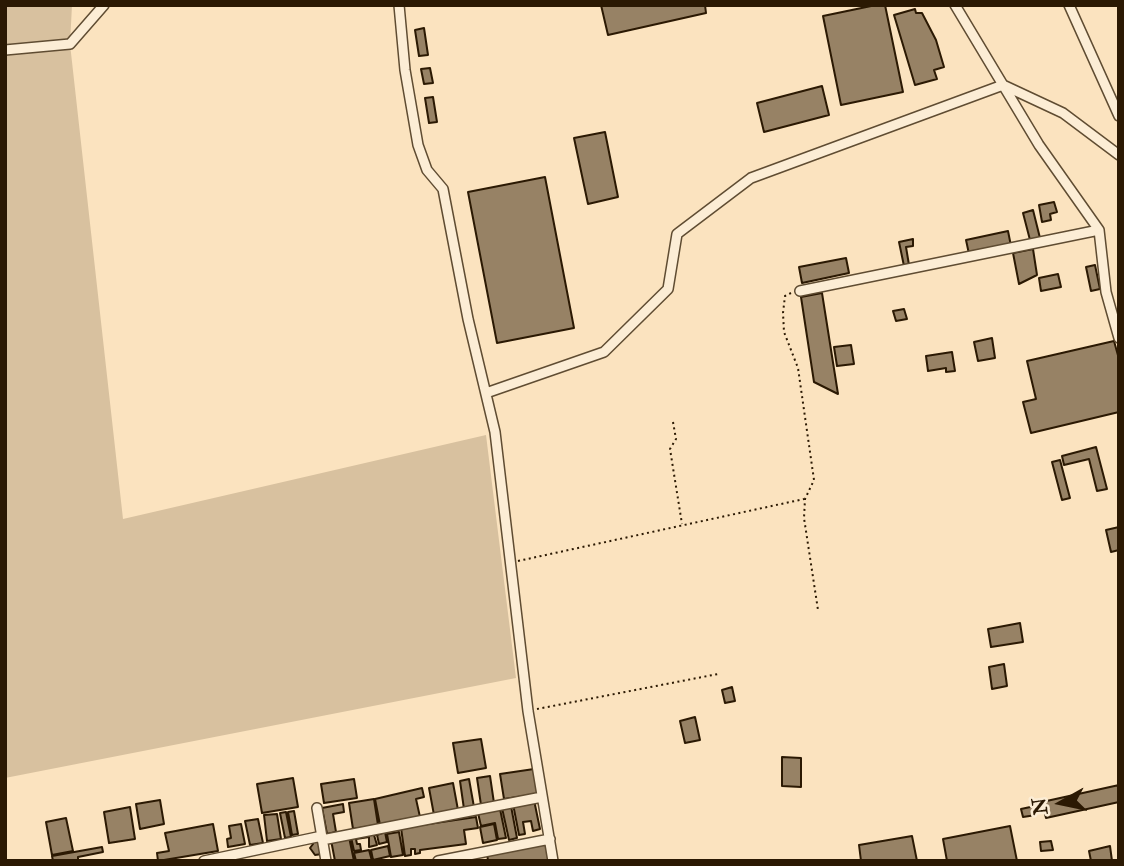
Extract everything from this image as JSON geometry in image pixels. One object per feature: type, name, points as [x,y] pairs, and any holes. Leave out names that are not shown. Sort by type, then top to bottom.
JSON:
[{"type":"street","points":[[5,50],[70,44],[104,5]]},
{"type":"street","points":[[399,5],[405,70],[418,145],[427,170],[443,189],[468,319],[495,432],[528,711],[553,861]]},
{"type":"street","points":[[955,5],[1039,145],[1099,230],[1106,292],[1119,338]]},
{"type":"street","points":[[1069,5],[1119,116]]},
{"type":"street","points":[[486,393],[604,352],[668,289],[677,234],[751,178],[1003,85],[1063,113],[1119,155]]},
{"type":"street","points":[[800,291],[1099,230]]},
{"type":"street","points":[[204,861],[542,797]]},
{"type":"street","points":[[317,808],[326,861]]},
{"type":"street","points":[[438,861],[550,839]]},
{"type":"path","points":[[800,291],[785,296],[784,332],[798,368],[808,430],[814,480],[805,499],[804,518],[818,610]]},
{"type":"path","points":[[673,422],[676,439],[670,449],[682,525]]},
{"type":"path","points":[[510,562],[805,499]]},
{"type":"path","points":[[528,711],[718,674]]},
{"type":"shaded area","points":[[5,5],[72,5],[70,44],[123,519],[486,435],[516,678],[5,778]]},
{"type":"building","points":[[601,5],[705,5],[706,13],[608,35]]},
{"type":"building","points":[[885,5],[903,92],[841,105],[823,16]]},
{"type":"building","points":[[915,9],[916,13],[922,13],[936,40],[944,67],[934,70],[937,79],[915,85],[894,15]]},
{"type":"building","points":[[424,28],[428,55],[419,56],[415,30]]},
{"type":"building","points":[[430,68],[433,83],[424,84],[421,69]]},
{"type":"building","points":[[822,86],[829,115],[764,132],[757,103]]},
{"type":"building","points":[[433,97],[437,122],[429,123],[425,98]]},
{"type":"building","points":[[605,132],[618,197],[588,204],[574,138]]},
{"type":"building","points":[[545,177],[574,328],[497,343],[468,192]]},
{"type":"building","points":[[1054,202],[1057,212],[1050,214],[1051,220],[1042,222],[1039,205]]},
{"type":"building","points":[[1033,210],[1040,238],[1030,240],[1023,213]]},
{"type":"building","points":[[1008,231],[1011,246],[969,254],[966,240]]},
{"type":"building","points":[[913,239],[913,246],[906,247],[909,265],[904,266],[899,242]]},
{"type":"building","points":[[1033,249],[1037,275],[1019,284],[1013,253]]},
{"type":"building","points":[[846,258],[849,273],[802,283],[799,267]]},
{"type":"building","points":[[1095,265],[1100,289],[1091,291],[1086,267]]},
{"type":"building","points":[[1058,274],[1061,287],[1041,291],[1039,278]]},
{"type":"building","points":[[822,293],[838,394],[814,382],[801,297]]},
{"type":"building","points":[[904,309],[907,319],[896,321],[893,311]]},
{"type":"building","points":[[992,338],[995,358],[978,361],[974,342]]},
{"type":"building","points":[[1114,341],[1119,359],[1119,412],[1031,433],[1023,402],[1036,399],[1027,361]]},
{"type":"building","points":[[851,345],[854,364],[837,366],[834,347]]},
{"type":"building","points":[[952,352],[955,371],[946,372],[946,368],[928,371],[926,356]]},
{"type":"building","points":[[1096,447],[1107,489],[1097,491],[1089,459],[1064,465],[1062,456]]},
{"type":"building","points":[[1060,460],[1070,498],[1062,500],[1052,462]]},
{"type":"building","points":[[1119,527],[1119,550],[1111,552],[1106,530]]},
{"type":"building","points":[[1020,623],[1023,642],[991,647],[988,629]]},
{"type":"building","points":[[1004,664],[1007,686],[992,689],[989,667]]},
{"type":"building","points":[[732,687],[735,701],[725,703],[722,690]]},
{"type":"building","points":[[695,717],[700,740],[685,743],[680,721]]},
{"type":"building","points":[[481,739],[486,768],[458,773],[453,743]]},
{"type":"building","points":[[782,757],[801,758],[801,787],[782,786]]},
{"type":"building","points":[[534,769],[538,794],[504,799],[500,774]]},
{"type":"building","points":[[490,776],[494,803],[481,805],[477,778]]},
{"type":"building","points":[[293,778],[298,807],[262,813],[257,784]]},
{"type":"building","points":[[354,779],[357,798],[324,803],[321,784]]},
{"type":"building","points":[[469,779],[474,807],[464,809],[460,781]]},
{"type":"building","points":[[453,783],[458,810],[434,815],[429,788]]},
{"type":"building","points":[[1119,785],[1119,802],[1046,818],[1042,802]]},
{"type":"building","points":[[422,788],[424,797],[416,799],[420,817],[380,825],[375,799]]},
{"type":"building","points":[[374,799],[378,825],[353,829],[349,803]]},
{"type":"building","points":[[160,800],[164,824],[140,829],[136,804]]},
{"type":"building","points":[[534,800],[540,829],[533,831],[531,821],[523,822],[525,834],[519,835],[513,804]]},
{"type":"building","points":[[343,804],[344,812],[333,814],[336,832],[327,834],[322,808]]},
{"type":"building","points":[[511,806],[517,838],[509,840],[502,808]]},
{"type":"building","points":[[1035,806],[1036,815],[1023,817],[1021,809]]},
{"type":"building","points":[[130,807],[135,839],[109,843],[104,812]]},
{"type":"building","points":[[500,809],[506,838],[498,839],[495,823],[481,826],[478,813]]},
{"type":"building","points":[[294,811],[298,834],[292,835],[288,812]]},
{"type":"building","points":[[286,812],[291,837],[285,838],[280,813]]},
{"type":"building","points":[[277,814],[281,839],[267,841],[264,815]]},
{"type":"building","points":[[476,817],[478,828],[464,830],[466,844],[420,850],[420,853],[415,854],[415,849],[411,849],[411,855],[405,856],[401,828]]},
{"type":"building","points":[[66,818],[73,851],[52,855],[46,822]]},
{"type":"building","points":[[258,819],[263,843],[250,845],[245,821]]},
{"type":"building","points":[[213,824],[218,851],[158,861],[157,853],[169,851],[165,833]]},
{"type":"building","points":[[241,824],[245,844],[228,847],[227,839],[231,838],[229,826]]},
{"type":"building","points":[[494,824],[497,840],[483,843],[480,827]]},
{"type":"building","points":[[1010,826],[1017,861],[947,861],[943,839]]},
{"type":"building","points":[[375,832],[377,845],[369,847],[369,837],[356,839],[361,850],[354,851],[351,837]]},
{"type":"building","points":[[385,832],[387,842],[379,844],[377,835]]},
{"type":"building","points":[[399,832],[403,855],[391,857],[387,834]]},
{"type":"building","points":[[912,836],[917,861],[861,861],[859,845]]},
{"type":"building","points":[[349,837],[354,861],[335,861],[331,840]]},
{"type":"building","points":[[320,839],[322,854],[315,855],[310,848],[313,840]]},
{"type":"building","points":[[1051,841],[1053,850],[1041,851],[1040,842]]},
{"type":"building","points":[[548,843],[550,861],[488,861],[487,853]]},
{"type":"building","points":[[388,846],[390,856],[373,860],[371,850]]},
{"type":"building","points":[[1110,846],[1112,861],[1091,861],[1089,851]]},
{"type":"building","points":[[102,847],[103,852],[78,857],[78,861],[53,861],[52,856]]},
{"type":"building","points":[[369,850],[372,861],[356,861],[354,853]]}]
